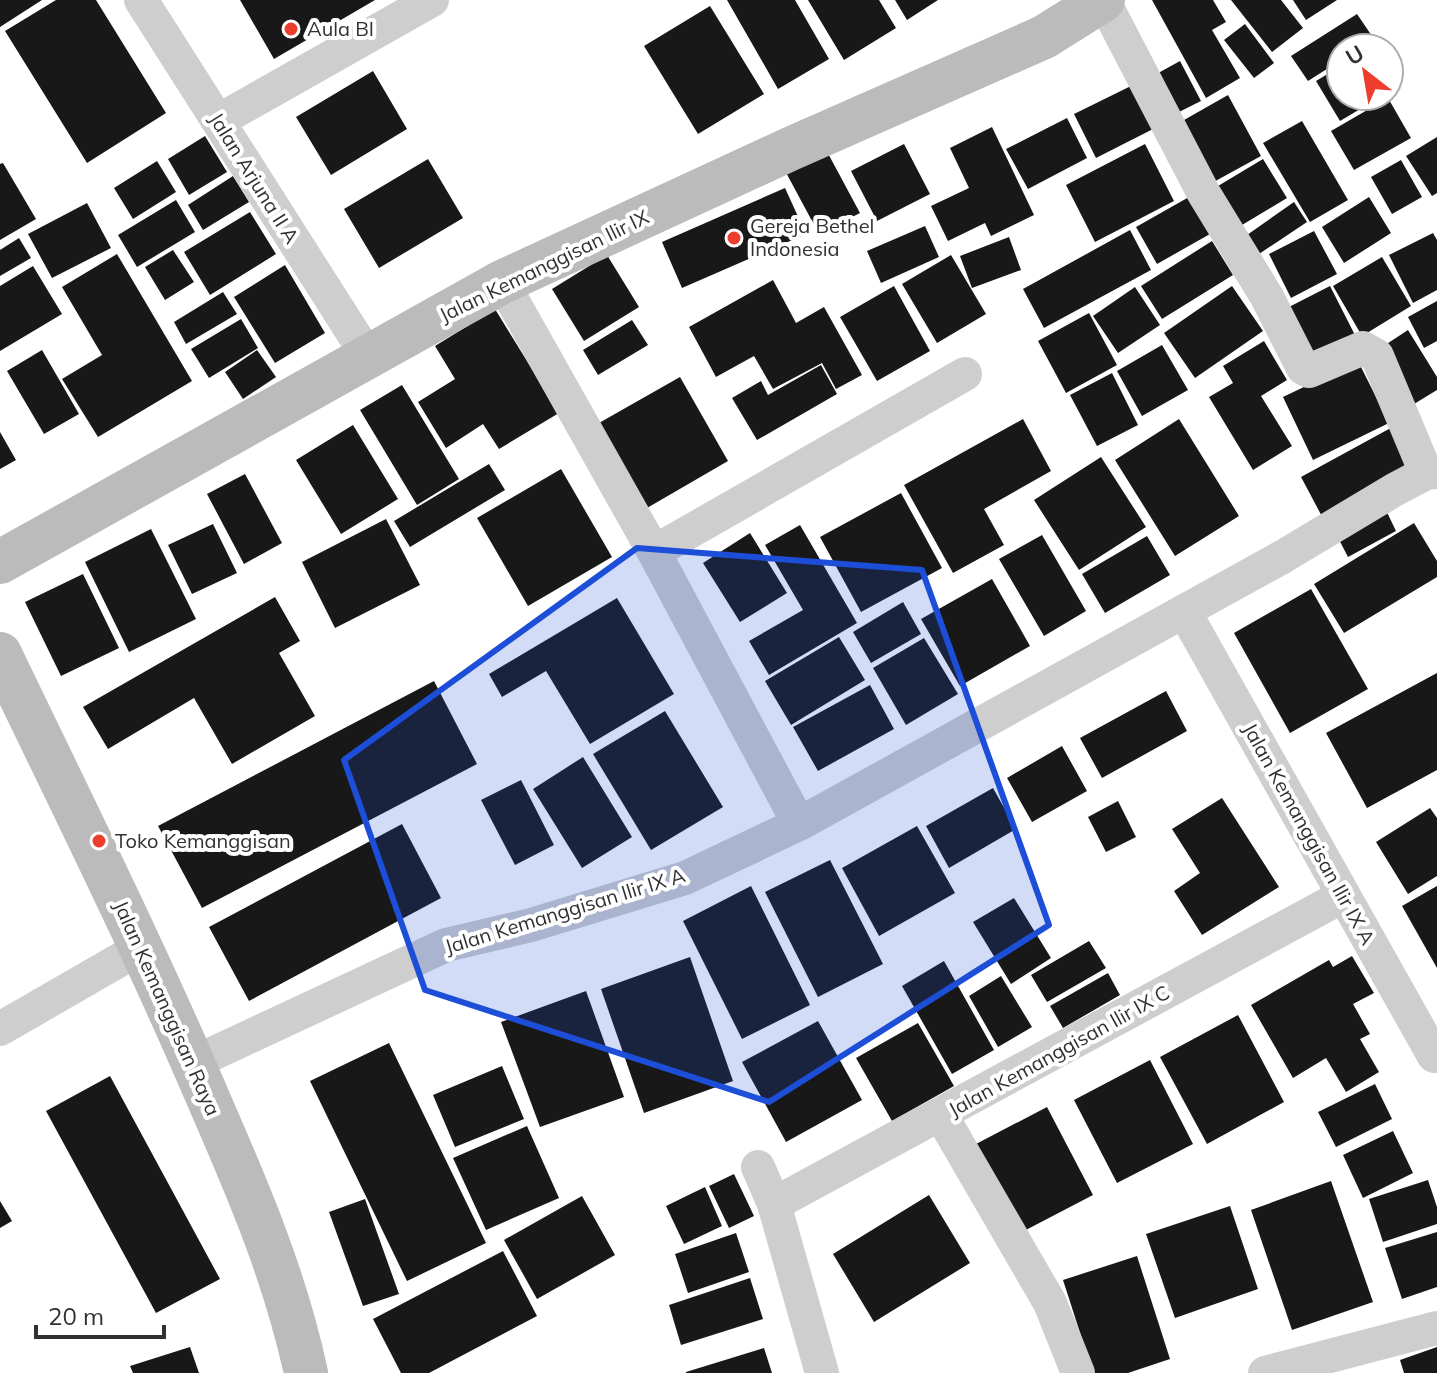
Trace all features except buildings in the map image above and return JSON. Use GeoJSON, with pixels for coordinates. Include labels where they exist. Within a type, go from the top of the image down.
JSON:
{"type":"FeatureCollection","features":[{"type":"Feature","properties":{"kind":"street","name":"Jalan Arjuna II A"},"geometry":{"type":"LineString","coordinates":[[141,0],[367,355]]}},
{"type":"Feature","properties":{"kind":"street"},"geometry":{"type":"LineString","coordinates":[[218,121],[432,0]]}},
{"type":"Feature","properties":{"kind":"street"},"geometry":{"type":"LineString","coordinates":[[1103,0],[1203,192],[1267,297],[1303,368],[1309,371],[1363,348],[1371,351],[1377,356],[1431,472]]}},
{"type":"Feature","properties":{"kind":"street","name":"Jalan Kemanggisan Ilir IX"},"geometry":{"type":"LineString","coordinates":[[0,562],[502,282],[790,149],[1044,37],[1103,0]]}},
{"type":"Feature","properties":{"kind":"street"},"geometry":{"type":"LineString","coordinates":[[502,282],[654,552],[799,824]]}},
{"type":"Feature","properties":{"kind":"street"},"geometry":{"type":"LineString","coordinates":[[654,552],[965,374]]}},
{"type":"Feature","properties":{"kind":"street","name":"Jalan Kemanggisan Ilir IX A"},"geometry":{"type":"LineString","coordinates":[[193,1063],[446,945],[531,925],[685,878],[799,824],[1431,472]]}},
{"type":"Feature","properties":{"kind":"street","name":"Jalan Kemanggisan Ilir IX A"},"geometry":{"type":"LineString","coordinates":[[1184,611],[1434,1056]]}},
{"type":"Feature","properties":{"kind":"street","name":"Jalan Kemanggisan Raya"},"geometry":{"type":"LineString","coordinates":[[0,654],[142,947],[256,1209],[282,1283],[306,1373]]}},
{"type":"Feature","properties":{"kind":"street","name":"Jalan Kemanggisan Ilir IX C"},"geometry":{"type":"LineString","coordinates":[[774,1204],[1343,896]]}},
{"type":"Feature","properties":{"kind":"street"},"geometry":{"type":"LineString","coordinates":[[0,1029],[142,947]]}},
{"type":"Feature","properties":{"kind":"street"},"geometry":{"type":"LineString","coordinates":[[941,1115],[1050,1303],[1078,1373]]}},
{"type":"Feature","properties":{"kind":"street"},"geometry":{"type":"LineString","coordinates":[[758,1167],[774,1204],[822,1373]]}},
{"type":"Feature","properties":{"kind":"street"},"geometry":{"type":"LineString","coordinates":[[1265,1373],[1437,1328]]}},
{"type":"Feature","properties":{"kind":"highlighted area"},"geometry":{"type":"Polygon","coordinates":[[[637,548],[922,570],[1049,925],[769,1102],[425,990],[344,760],[637,548]]]}},
{"type":"Feature","properties":{"kind":"place","name":"Aula BI"},"geometry":{"type":"Point","coordinates":[291,29]}},
{"type":"Feature","properties":{"kind":"place","name":"Gereja Bethel Indonesia"},"geometry":{"type":"Point","coordinates":[734,238]}},
{"type":"Feature","properties":{"kind":"place","name":"Toko Kemanggisan"},"geometry":{"type":"Point","coordinates":[99,841]}}]}
